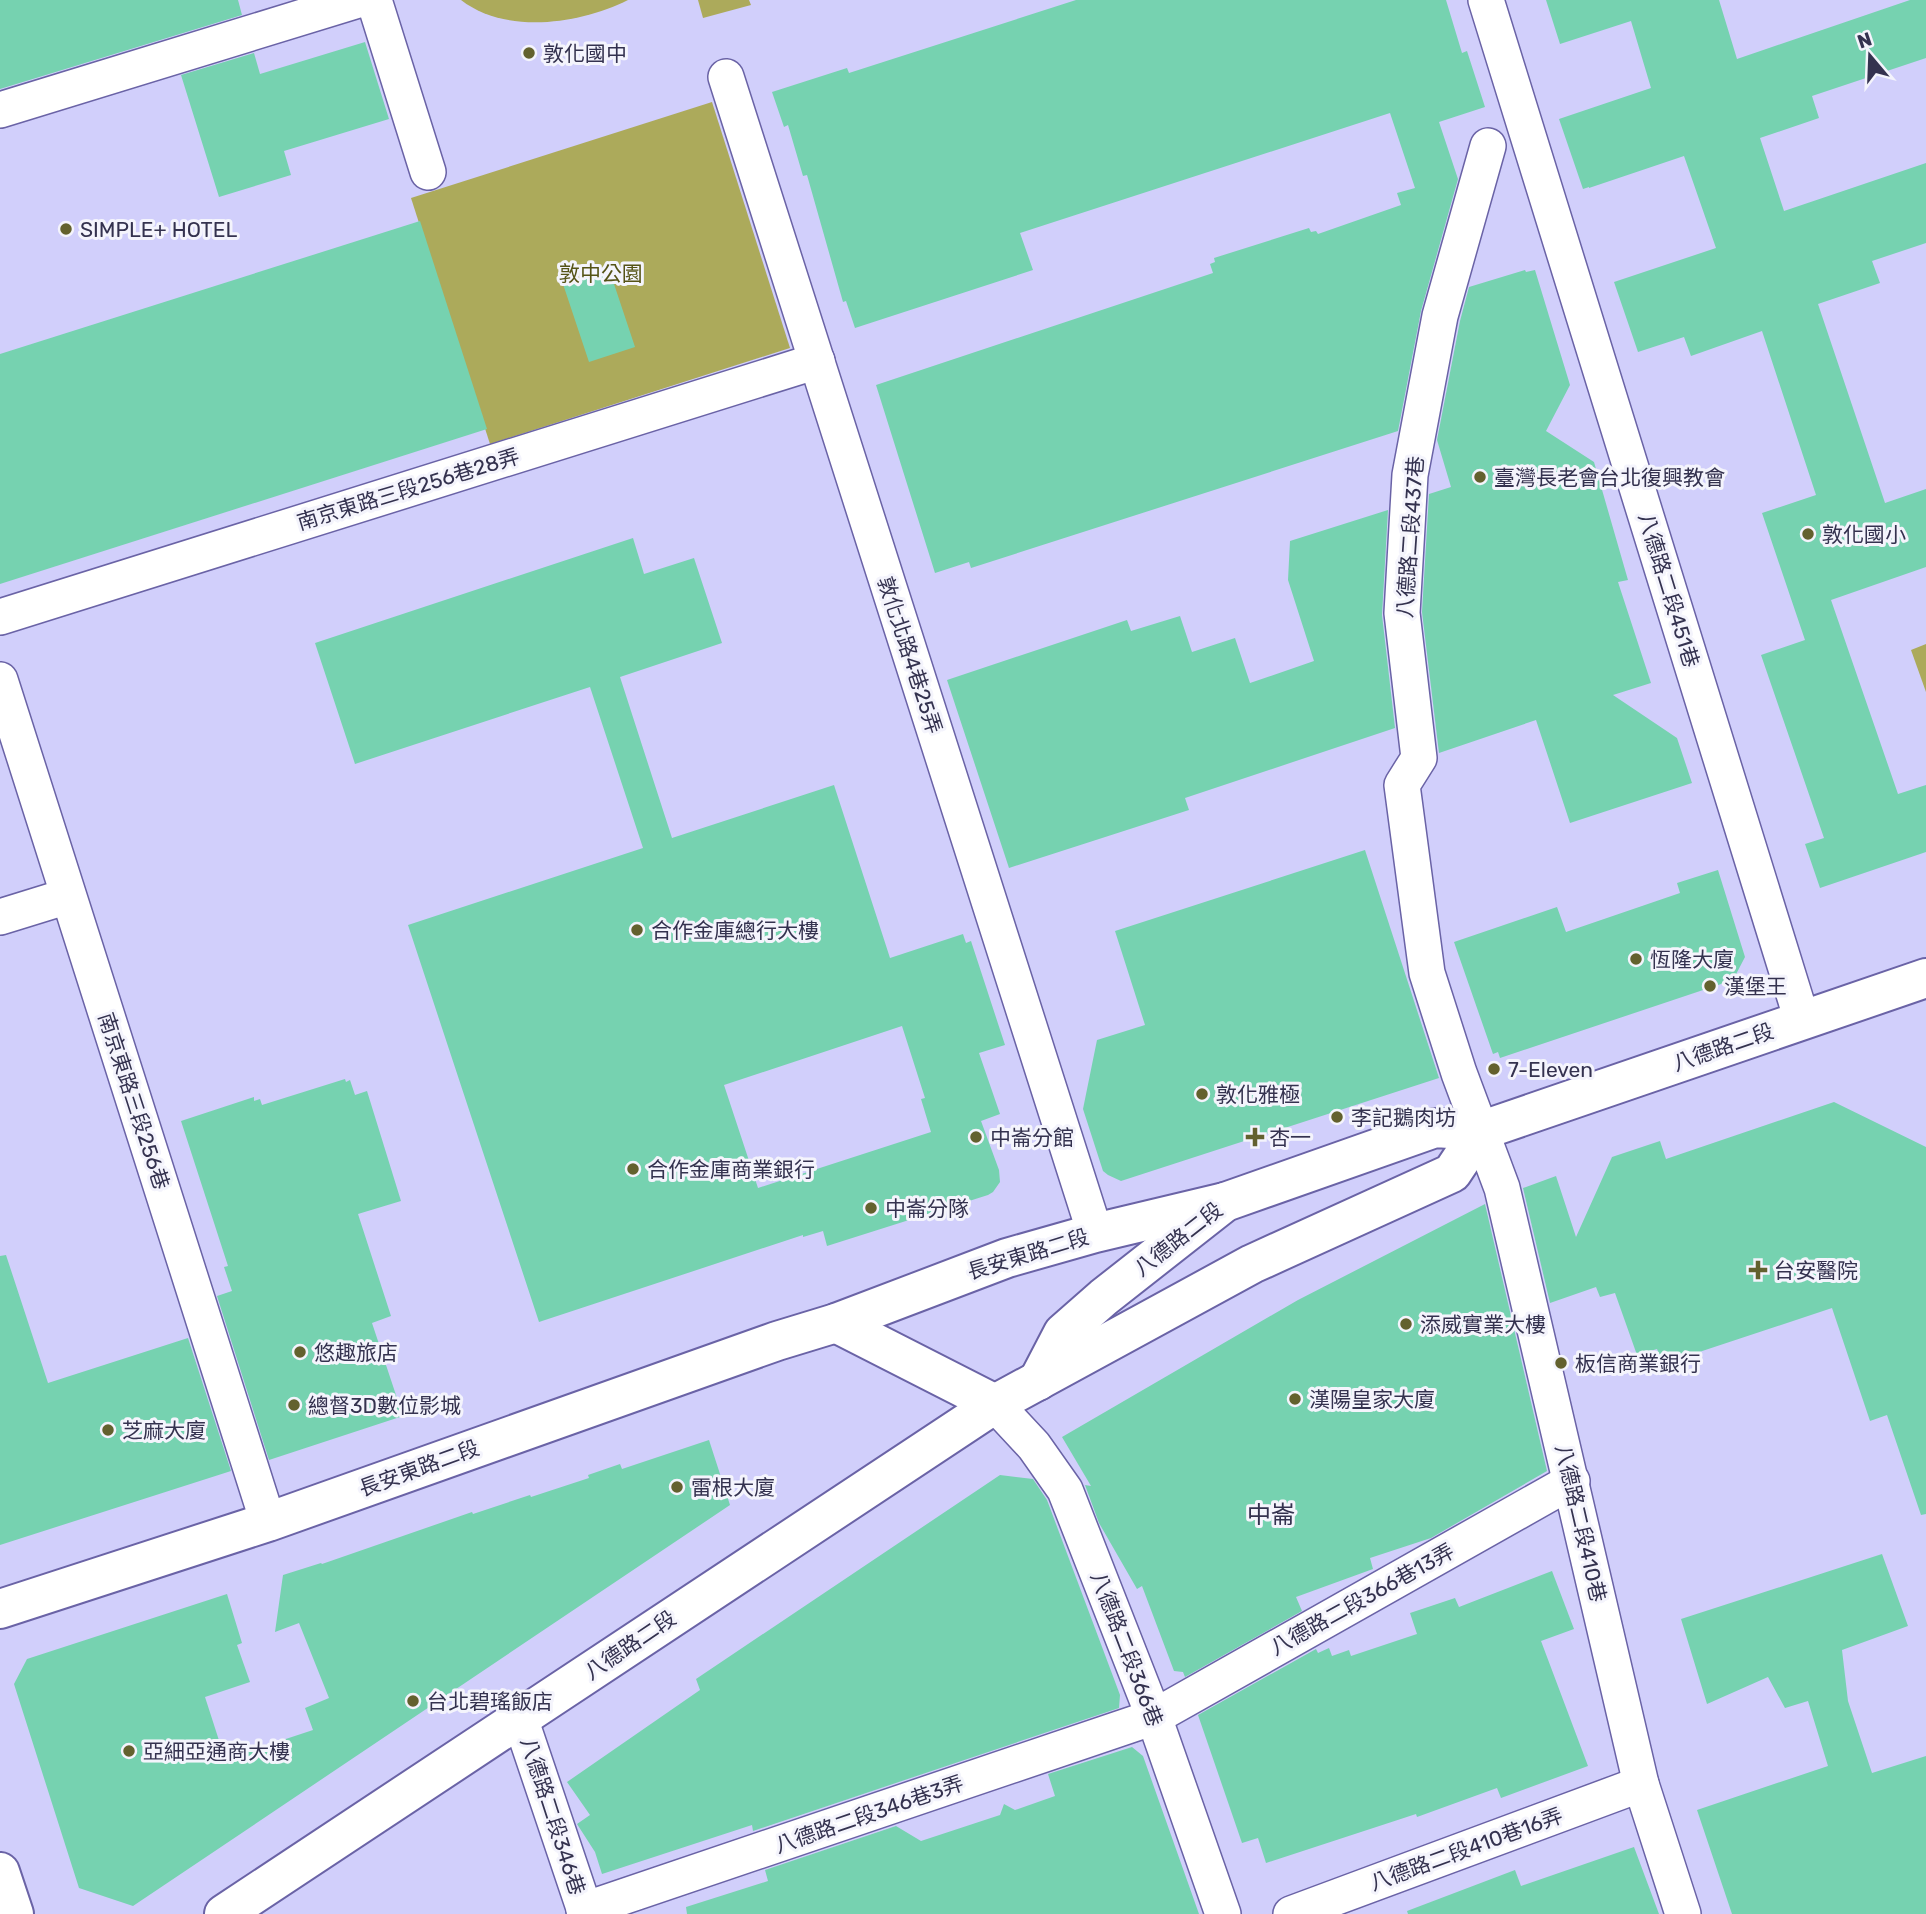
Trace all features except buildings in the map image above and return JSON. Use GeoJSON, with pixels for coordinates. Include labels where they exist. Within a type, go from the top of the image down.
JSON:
{"type":"FeatureCollection","features":[{"type":"Feature","properties":{"kind":"street"},"geometry":{"type":"LineString","coordinates":[[0,110],[358,0]]}},
{"type":"Feature","properties":{"kind":"street"},"geometry":{"type":"LineString","coordinates":[[374,0],[428,172]]}},
{"type":"Feature","properties":{"kind":"street","name":"八德路二段451巷"},"geometry":{"type":"LineString","coordinates":[[1486,0],[1802,1020]]}},
{"type":"Feature","properties":{"kind":"street","name":"敦化北路4巷25弄"},"geometry":{"type":"LineString","coordinates":[[726,77],[1095,1233]]}},
{"type":"Feature","properties":{"kind":"street","name":"八德路二段437巷"},"geometry":{"type":"LineString","coordinates":[[1480,1131],[1427,973],[1402,785],[1419,758],[1402,613],[1410,475],[1440,316],[1488,146]]}},
{"type":"Feature","properties":{"kind":"street","name":"南京東路三段256巷28弄"},"geometry":{"type":"LineString","coordinates":[[0,617],[817,361]]}},
{"type":"Feature","properties":{"kind":"street","name":"南京東路三段256巷"},"geometry":{"type":"LineString","coordinates":[[0,680],[268,1522]]}},
{"type":"Feature","properties":{"kind":"street"},"geometry":{"type":"LineString","coordinates":[[0,918],[68,896]]}},
{"type":"Feature","properties":{"kind":"street","name":"八德路二段"},"geometry":{"type":"LineString","coordinates":[[1038,1381],[1063,1333],[1104,1297],[1225,1202],[1435,1128],[1480,1131],[1926,978]]}},
{"type":"Feature","properties":{"kind":"street","name":"八德路二段"},"geometry":{"type":"LineString","coordinates":[[225,1914],[995,1404],[1252,1264],[1452,1173],[1480,1131]]}},
{"type":"Feature","properties":{"kind":"street","name":"八德路二段410巷"},"geometry":{"type":"LineString","coordinates":[[1480,1131],[1502,1188],[1641,1784],[1683,1914]]}},
{"type":"Feature","properties":{"kind":"street","name":"長安東路二段"},"geometry":{"type":"LineString","coordinates":[[0,1609],[268,1522],[777,1341],[836,1323],[981,1267],[1095,1233],[1225,1202]]}},
{"type":"Feature","properties":{"kind":"street"},"geometry":{"type":"LineString","coordinates":[[836,1323],[995,1404]]}},
{"type":"Feature","properties":{"kind":"street","name":"八德路二段366巷"},"geometry":{"type":"LineString","coordinates":[[995,1404],[1034,1446],[1065,1490],[1154,1717],[1223,1914]]}},
{"type":"Feature","properties":{"kind":"street","name":"八德路二段366巷13弄"},"geometry":{"type":"LineString","coordinates":[[1154,1717],[1572,1481]]}},
{"type":"Feature","properties":{"kind":"street","name":"八德路二段346巷3弄"},"geometry":{"type":"LineString","coordinates":[[585,1912],[1154,1717]]}},
{"type":"Feature","properties":{"kind":"street","name":"八德路二段346巷"},"geometry":{"type":"LineString","coordinates":[[520,1718],[585,1912]]}},
{"type":"Feature","properties":{"kind":"street","name":"八德路二段410巷16弄"},"geometry":{"type":"LineString","coordinates":[[1292,1914],[1641,1784]]}},
{"type":"Feature","properties":{"kind":"street"},"geometry":{"type":"LineString","coordinates":[[0,1872],[14,1914]]}},
{"type":"Feature","properties":{"kind":"green space"},"geometry":{"type":"Polygon","coordinates":[[[461,0],[628,0],[566,20],[521,22],[479,11],[461,0]]]}},
{"type":"Feature","properties":{"kind":"green space"},"geometry":{"type":"Polygon","coordinates":[[[698,0],[749,0],[751,5],[703,18],[698,0]]]}},
{"type":"Feature","properties":{"kind":"green space","name":"敦中公園"},"geometry":{"type":"Polygon","coordinates":[[[712,102],[790,348],[490,444],[411,198],[712,102]]]}},
{"type":"Feature","properties":{"kind":"green space"},"geometry":{"type":"Polygon","coordinates":[[[1926,644],[1926,692],[1911,650],[1926,644]]]}},
{"type":"Feature","properties":{"kind":"place","name":"敦化國中"},"geometry":{"type":"Point","coordinates":[529,53]}},
{"type":"Feature","properties":{"kind":"place","name":"SIMPLE+ HOTEL"},"geometry":{"type":"Point","coordinates":[66,229]}},
{"type":"Feature","properties":{"kind":"place","name":"臺灣長老會台北復興教會"},"geometry":{"type":"Point","coordinates":[1480,477]}},
{"type":"Feature","properties":{"kind":"place","name":"敦化國小"},"geometry":{"type":"Point","coordinates":[1808,534]}},
{"type":"Feature","properties":{"kind":"place","name":"合作金庫總行大樓"},"geometry":{"type":"Point","coordinates":[637,930]}},
{"type":"Feature","properties":{"kind":"place","name":"恆隆大廈"},"geometry":{"type":"Point","coordinates":[1636,959]}},
{"type":"Feature","properties":{"kind":"place","name":"漢堡王"},"geometry":{"type":"Point","coordinates":[1710,986]}},
{"type":"Feature","properties":{"kind":"place","name":"7-Eleven"},"geometry":{"type":"Point","coordinates":[1494,1069]}},
{"type":"Feature","properties":{"kind":"place","name":"敦化雅極"},"geometry":{"type":"Point","coordinates":[1202,1094]}},
{"type":"Feature","properties":{"kind":"place","name":"李記鵝肉坊"},"geometry":{"type":"Point","coordinates":[1337,1117]}},
{"type":"Feature","properties":{"kind":"place","name":"中崙分館"},"geometry":{"type":"Point","coordinates":[976,1137]}},
{"type":"Feature","properties":{"kind":"place","name":"杏一"},"geometry":{"type":"Point","coordinates":[1255,1137]}},
{"type":"Feature","properties":{"kind":"place","name":"合作金庫商業銀行"},"geometry":{"type":"Point","coordinates":[633,1169]}},
{"type":"Feature","properties":{"kind":"place","name":"中崙分隊"},"geometry":{"type":"Point","coordinates":[871,1208]}},
{"type":"Feature","properties":{"kind":"place","name":"台安醫院"},"geometry":{"type":"Point","coordinates":[1758,1270]}},
{"type":"Feature","properties":{"kind":"place","name":"添威實業大樓"},"geometry":{"type":"Point","coordinates":[1406,1324]}},
{"type":"Feature","properties":{"kind":"place","name":"悠趣旅店"},"geometry":{"type":"Point","coordinates":[300,1352]}},
{"type":"Feature","properties":{"kind":"place","name":"板信商業銀行"},"geometry":{"type":"Point","coordinates":[1561,1363]}},
{"type":"Feature","properties":{"kind":"place","name":"漢陽皇家大廈"},"geometry":{"type":"Point","coordinates":[1295,1399]}},
{"type":"Feature","properties":{"kind":"place","name":"總督3D數位影城"},"geometry":{"type":"Point","coordinates":[294,1405]}},
{"type":"Feature","properties":{"kind":"place","name":"芝麻大廈"},"geometry":{"type":"Point","coordinates":[108,1430]}},
{"type":"Feature","properties":{"kind":"place","name":"雷根大廈"},"geometry":{"type":"Point","coordinates":[677,1487]}},
{"type":"Feature","properties":{"kind":"place","name":"台北碧瑤飯店"},"geometry":{"type":"Point","coordinates":[413,1701]}},
{"type":"Feature","properties":{"kind":"place","name":"亞細亞通商大樓"},"geometry":{"type":"Point","coordinates":[129,1751]}},
{"type":"Feature","properties":{"kind":"district","name":"中崙"},"geometry":{"type":"Point","coordinates":[1271,1515]}}]}
